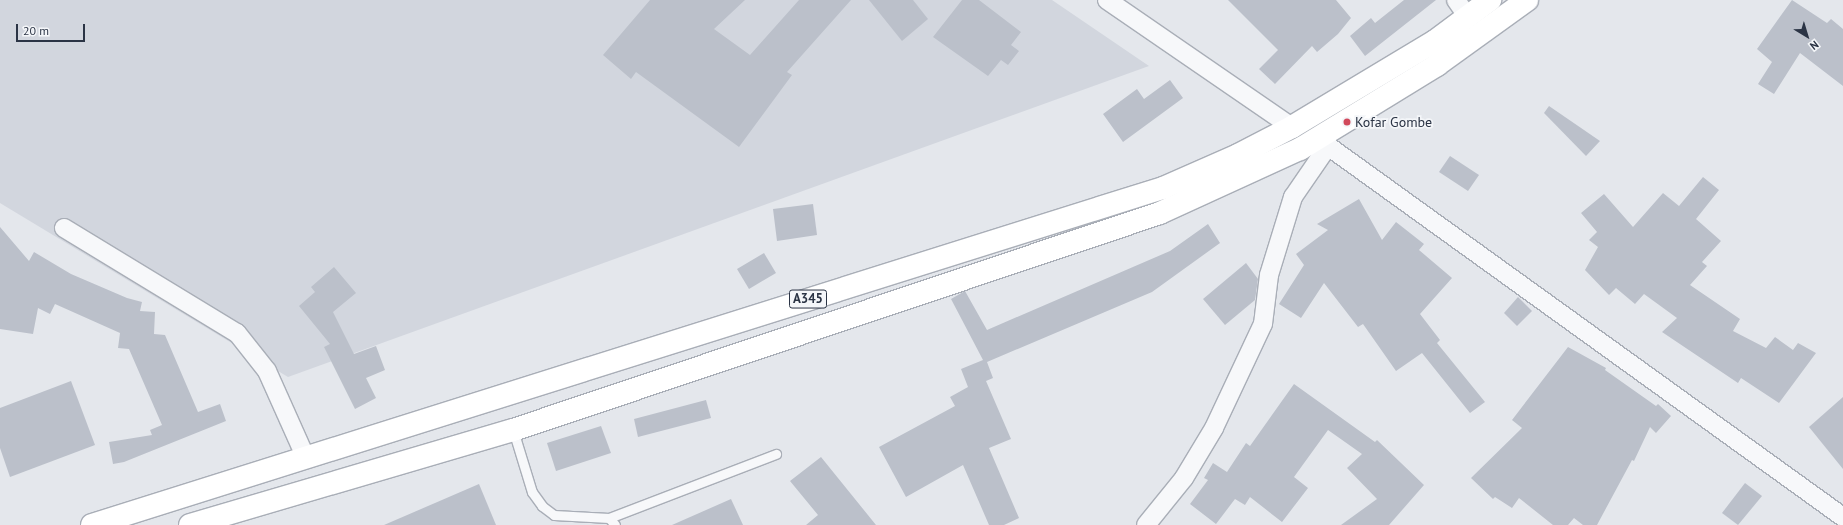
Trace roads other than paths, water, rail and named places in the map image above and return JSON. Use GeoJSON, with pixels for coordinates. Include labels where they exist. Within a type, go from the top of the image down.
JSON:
{"type":"FeatureCollection","features":[{"type":"Feature","properties":{"kind":"highway","name":"A345"},"geometry":{"type":"LineString","coordinates":[[92,525],[305,456],[1163,188],[1238,155],[1292,128],[1388,71],[1462,8],[1490,0]]}},
{"type":"Feature","properties":{"kind":"highway","name":"A345"},"geometry":{"type":"LineString","coordinates":[[190,525],[513,430],[1146,219],[1325,141],[1527,0]]}},
{"type":"Feature","properties":{"kind":"street"},"geometry":{"type":"LineString","coordinates":[[1108,0],[1292,128]]}},
{"type":"Feature","properties":{"kind":"street"},"geometry":{"type":"LineString","coordinates":[[1146,525],[1184,478],[1214,428],[1263,324],[1269,275],[1293,196],[1325,141],[1842,513]]}},
{"type":"Feature","properties":{"kind":"street"},"geometry":{"type":"LineString","coordinates":[[64,228],[237,333],[267,371],[305,456]]}},
{"type":"Feature","properties":{"kind":"lane"},"geometry":{"type":"LineString","coordinates":[[513,430],[532,492],[542,506],[554,515],[609,518],[776,454]]}},
{"type":"Feature","properties":{"kind":"lane"},"geometry":{"type":"LineString","coordinates":[[609,518],[616,525]]}},
{"type":"Feature","properties":{"kind":"place","name":"Kofar Gombe"},"geometry":{"type":"Point","coordinates":[1347,122]}}]}
